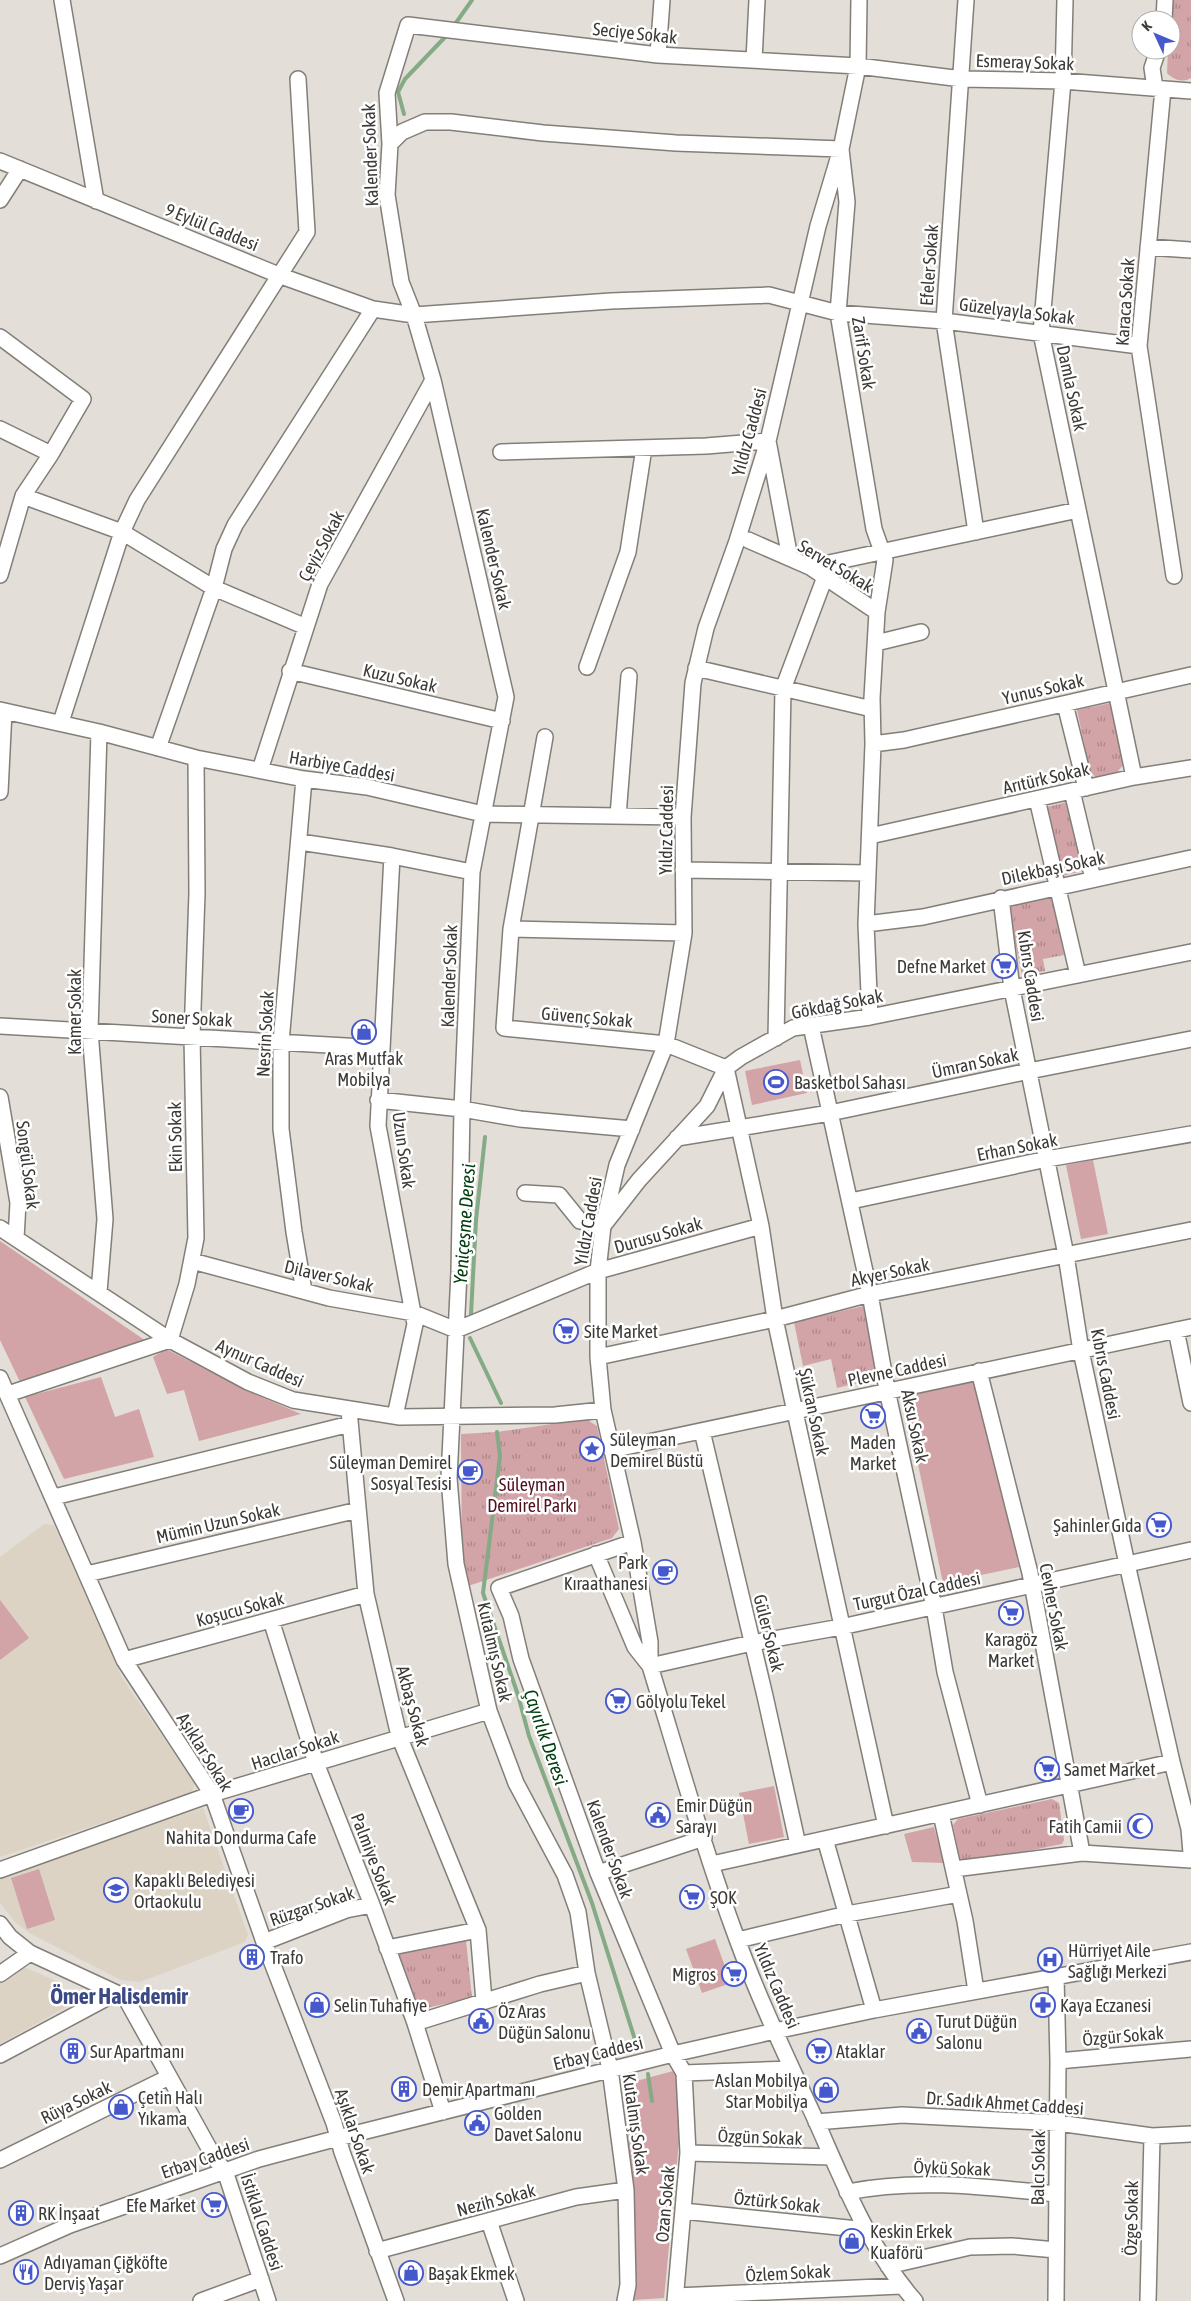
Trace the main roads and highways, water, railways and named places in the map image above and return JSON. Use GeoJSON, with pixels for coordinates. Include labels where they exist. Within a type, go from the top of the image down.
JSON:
{"type":"FeatureCollection","features":[{"type":"Feature","properties":{"kind":"waterway","name":"Yeniçeşme Deresi"},"geometry":{"type":"LineString","coordinates":[[453,27],[472,0]]}},
{"type":"Feature","properties":{"kind":"waterway","name":"Yeniçeşme Deresi"},"geometry":{"type":"LineString","coordinates":[[404,114],[398,92],[405,79],[448,34]]}},
{"type":"Feature","properties":{"kind":"waterway","name":"Yeniçeşme Deresi"},"geometry":{"type":"LineString","coordinates":[[471,1314],[476,1220],[485,1137]]}},
{"type":"Feature","properties":{"kind":"waterway","name":"Yeniçeşme Deresi"},"geometry":{"type":"LineString","coordinates":[[470,1338],[501,1403]]}},
{"type":"Feature","properties":{"kind":"waterway","name":"Çayırlık Deresi"},"geometry":{"type":"LineString","coordinates":[[497,1432],[500,1456],[483,1593],[518,1695],[529,1736],[592,1903],[636,2043]]}},
{"type":"Feature","properties":{"kind":"waterway","name":"Çayırlık Deresi"},"geometry":{"type":"LineString","coordinates":[[648,2074],[652,2101]]}},
{"type":"Feature","properties":{"kind":"place","name":"Defne Market"},"geometry":{"type":"Point","coordinates":[1004,966]}},
{"type":"Feature","properties":{"kind":"place","name":"Aras Mutfak Mobilya"},"geometry":{"type":"Point","coordinates":[364,1032]}},
{"type":"Feature","properties":{"kind":"place","name":"Basketbol Sahası"},"geometry":{"type":"Point","coordinates":[776,1082]}},
{"type":"Feature","properties":{"kind":"place","name":"Site Market"},"geometry":{"type":"Point","coordinates":[566,1331]}},
{"type":"Feature","properties":{"kind":"place","name":"Maden Market"},"geometry":{"type":"Point","coordinates":[873,1416]}},
{"type":"Feature","properties":{"kind":"place","name":"Süleyman Demirel Büstü"},"geometry":{"type":"Point","coordinates":[592,1449]}},
{"type":"Feature","properties":{"kind":"place","name":"Süleyman Demirel Sosyal Tesisi"},"geometry":{"type":"Point","coordinates":[470,1472]}},
{"type":"Feature","properties":{"kind":"place","name":"Şahinler Gıda"},"geometry":{"type":"Point","coordinates":[1159,1525]}},
{"type":"Feature","properties":{"kind":"place","name":"Park Kıraathanesi"},"geometry":{"type":"Point","coordinates":[665,1572]}},
{"type":"Feature","properties":{"kind":"place","name":"Karagöz Market"},"geometry":{"type":"Point","coordinates":[1011,1613]}},
{"type":"Feature","properties":{"kind":"place","name":"Gölyolu Tekel"},"geometry":{"type":"Point","coordinates":[618,1701]}},
{"type":"Feature","properties":{"kind":"place","name":"Samet Market"},"geometry":{"type":"Point","coordinates":[1047,1769]}},
{"type":"Feature","properties":{"kind":"place","name":"Nahita Dondurma Cafe"},"geometry":{"type":"Point","coordinates":[241,1811]}},
{"type":"Feature","properties":{"kind":"place","name":"Emir Düğün Sarayı"},"geometry":{"type":"Point","coordinates":[658,1815]}},
{"type":"Feature","properties":{"kind":"place","name":"Fatih Camii"},"geometry":{"type":"Point","coordinates":[1140,1826]}},
{"type":"Feature","properties":{"kind":"place","name":"Kapaklı Belediyesi Ortaokulu"},"geometry":{"type":"Point","coordinates":[116,1890]}},
{"type":"Feature","properties":{"kind":"place","name":"ŞOK"},"geometry":{"type":"Point","coordinates":[692,1897]}},
{"type":"Feature","properties":{"kind":"place","name":"Trafo"},"geometry":{"type":"Point","coordinates":[252,1957]}},
{"type":"Feature","properties":{"kind":"place","name":"Hürriyet Aile Sağlığı Merkezi"},"geometry":{"type":"Point","coordinates":[1050,1960]}},
{"type":"Feature","properties":{"kind":"place","name":"Migros"},"geometry":{"type":"Point","coordinates":[734,1974]}},
{"type":"Feature","properties":{"kind":"place","name":"Selin Tuhafiye"},"geometry":{"type":"Point","coordinates":[317,2005]}},
{"type":"Feature","properties":{"kind":"place","name":"Kaya Eczanesi"},"geometry":{"type":"Point","coordinates":[1043,2005]}},
{"type":"Feature","properties":{"kind":"place","name":"Öz Aras Düğün Salonu"},"geometry":{"type":"Point","coordinates":[481,2021]}},
{"type":"Feature","properties":{"kind":"place","name":"Turut Düğün Salonu"},"geometry":{"type":"Point","coordinates":[919,2031]}},
{"type":"Feature","properties":{"kind":"place","name":"Sur Apartmanı"},"geometry":{"type":"Point","coordinates":[73,2051]}},
{"type":"Feature","properties":{"kind":"place","name":"Ataklar"},"geometry":{"type":"Point","coordinates":[819,2051]}},
{"type":"Feature","properties":{"kind":"place","name":"Demir Apartmanı"},"geometry":{"type":"Point","coordinates":[404,2089]}},
{"type":"Feature","properties":{"kind":"place","name":"Aslan Mobilya Star Mobilya"},"geometry":{"type":"Point","coordinates":[826,2090]}},
{"type":"Feature","properties":{"kind":"place","name":"Çetin Halı Yıkama"},"geometry":{"type":"Point","coordinates":[121,2107]}},
{"type":"Feature","properties":{"kind":"place","name":"Golden Davet Salonu"},"geometry":{"type":"Point","coordinates":[477,2123]}},
{"type":"Feature","properties":{"kind":"place","name":"Efe Market"},"geometry":{"type":"Point","coordinates":[214,2205]}},
{"type":"Feature","properties":{"kind":"place","name":"RK İnşaat"},"geometry":{"type":"Point","coordinates":[21,2213]}},
{"type":"Feature","properties":{"kind":"place","name":"Keskin Erkek Kuaförü"},"geometry":{"type":"Point","coordinates":[852,2241]}},
{"type":"Feature","properties":{"kind":"place","name":"Adıyaman Çiğköfte Derviş Yaşar"},"geometry":{"type":"Point","coordinates":[26,2272]}},
{"type":"Feature","properties":{"kind":"place","name":"Başak Ekmek"},"geometry":{"type":"Point","coordinates":[411,2273]}},
{"type":"Feature","properties":{"kind":"district","name":"Ömer Halisdemir"},"geometry":{"type":"Point","coordinates":[119,1996]}},
{"type":"Feature","properties":{"kind":"park label","name":"Süleyman Demirel Parkı"},"geometry":{"type":"Point","coordinates":[532,1494]}}]}
